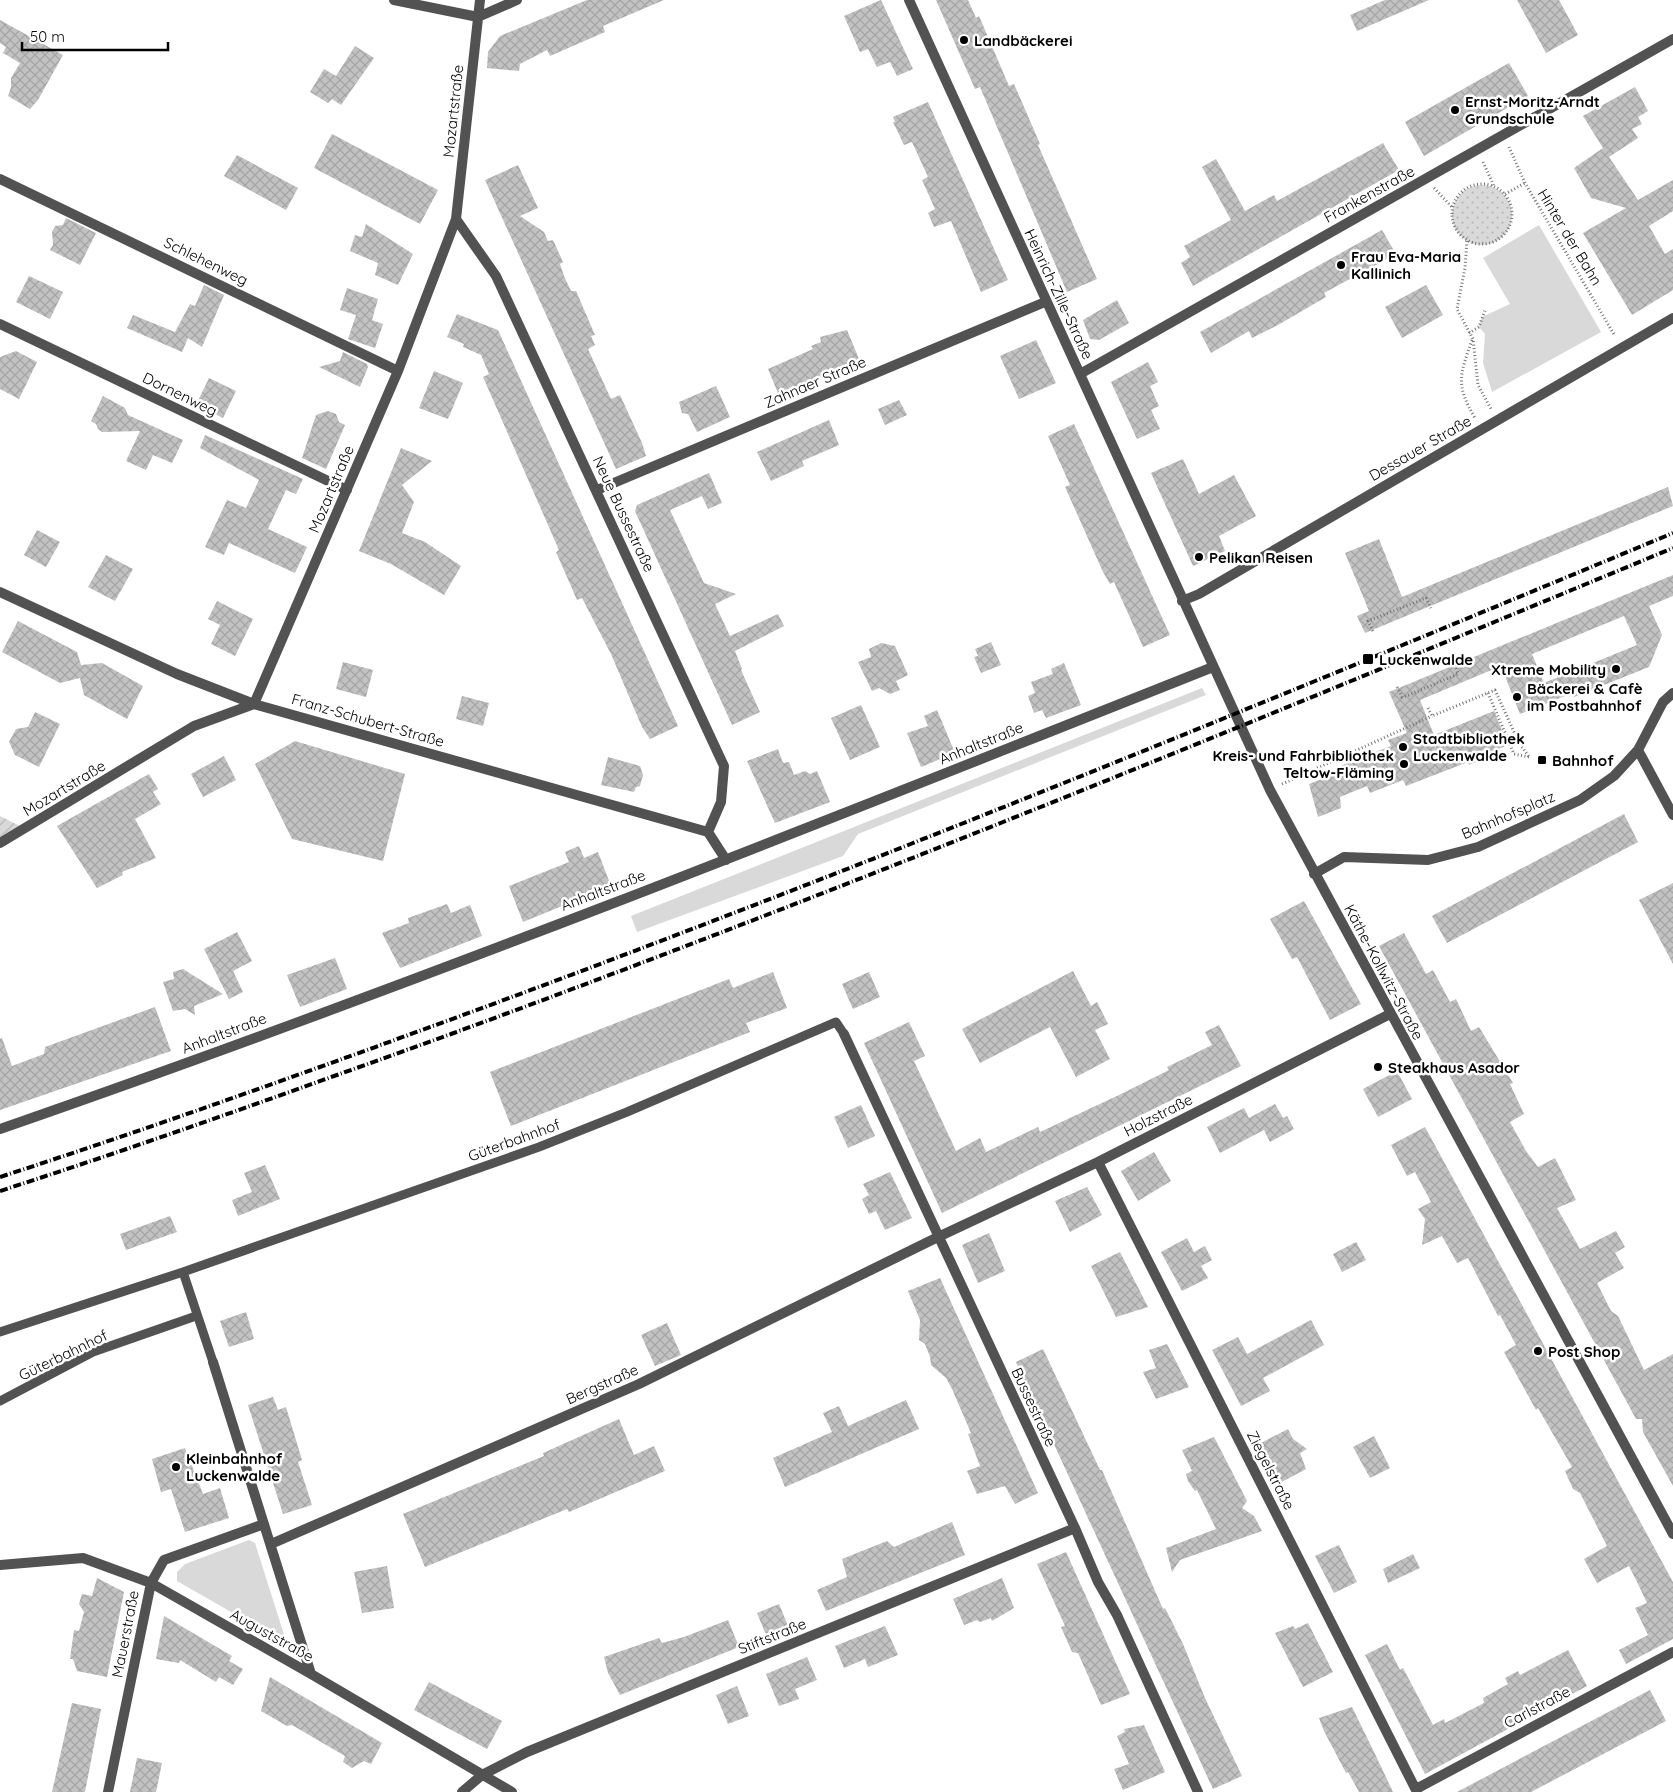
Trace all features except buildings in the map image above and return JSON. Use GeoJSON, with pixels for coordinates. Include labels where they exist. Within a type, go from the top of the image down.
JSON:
{"type":"FeatureCollection","features":[{"type":"Feature","properties":{"kind":"street"},"geometry":{"type":"LineString","coordinates":[[394,0],[478,16],[517,0]]}},
{"type":"Feature","properties":{"kind":"street","name":"Mozartstraße"},"geometry":{"type":"LineString","coordinates":[[0,843],[194,726],[254,704],[398,370],[456,219],[480,0]]}},
{"type":"Feature","properties":{"kind":"street","name":"Heinrich-Zille-Straße"},"geometry":{"type":"LineString","coordinates":[[909,0],[1182,601]]}},
{"type":"Feature","properties":{"kind":"street","name":"Frankenstraße"},"geometry":{"type":"LineString","coordinates":[[1080,374],[1673,39]]}},
{"type":"Feature","properties":{"kind":"street","name":"Schlehenweg"},"geometry":{"type":"LineString","coordinates":[[0,179],[398,370]]}},
{"type":"Feature","properties":{"kind":"street","name":"Neue Bussestraße"},"geometry":{"type":"LineString","coordinates":[[456,219],[496,276],[724,766],[721,802],[708,832]]}},
{"type":"Feature","properties":{"kind":"street","name":"Zahnaer Straße"},"geometry":{"type":"LineString","coordinates":[[597,490],[1045,302]]}},
{"type":"Feature","properties":{"kind":"street","name":"Dessauer Straße"},"geometry":{"type":"LineString","coordinates":[[1182,601],[1198,594],[1673,318]]}},
{"type":"Feature","properties":{"kind":"street","name":"Dornenweg"},"geometry":{"type":"LineString","coordinates":[[0,324],[347,490]]}},
{"type":"Feature","properties":{"kind":"street","name":"Franz-Schubert-Straße"},"geometry":{"type":"LineString","coordinates":[[0,592],[177,674],[254,704],[708,832]]}},
{"type":"Feature","properties":{"kind":"street","name":"Käthe-Kollwitz-Straße"},"geometry":{"type":"LineString","coordinates":[[1182,601],[1270,790],[1314,874],[1673,1534]]}},
{"type":"Feature","properties":{"kind":"street","name":"Anhaltstraße"},"geometry":{"type":"LineString","coordinates":[[0,1129],[152,1076],[726,860],[1213,667]]}},
{"type":"Feature","properties":{"kind":"street","name":"Bahnhofsplatz"},"geometry":{"type":"LineString","coordinates":[[1314,874],[1344,857],[1428,860],[1478,848],[1580,800],[1614,776],[1638,750],[1663,702],[1673,693]]}},
{"type":"Feature","properties":{"kind":"street"},"geometry":{"type":"LineString","coordinates":[[1638,750],[1673,815]]}},
{"type":"Feature","properties":{"kind":"street"},"geometry":{"type":"LineString","coordinates":[[708,832],[726,860]]}},
{"type":"Feature","properties":{"kind":"street","name":"Holzstraße"},"geometry":{"type":"LineString","coordinates":[[938,1237],[1098,1162],[1390,1014]]}},
{"type":"Feature","properties":{"kind":"street","name":"Bussestraße"},"geometry":{"type":"LineString","coordinates":[[844,1034],[1075,1528],[1098,1582],[1117,1615],[1198,1792]]}},
{"type":"Feature","properties":{"kind":"street","name":"Ziegelstraße"},"geometry":{"type":"LineString","coordinates":[[1098,1162],[1417,1791]]}},
{"type":"Feature","properties":{"kind":"street","name":"Bergstraße"},"geometry":{"type":"LineString","coordinates":[[271,1544],[639,1384],[938,1237]]}},
{"type":"Feature","properties":{"kind":"street"},"geometry":{"type":"LineString","coordinates":[[213,1362],[311,1674]]}},
{"type":"Feature","properties":{"kind":"street","name":"Mauerstraße"},"geometry":{"type":"LineString","coordinates":[[108,1792],[150,1584],[164,1560],[264,1524]]}},
{"type":"Feature","properties":{"kind":"street","name":"Stiftstraße"},"geometry":{"type":"LineString","coordinates":[[462,1792],[482,1775],[527,1752],[1075,1528]]}},
{"type":"Feature","properties":{"kind":"street","name":"Auguststraße"},"geometry":{"type":"LineString","coordinates":[[0,1565],[83,1558],[150,1584],[311,1674],[512,1792]]}},
{"type":"Feature","properties":{"kind":"street","name":"Carlstraße"},"geometry":{"type":"LineString","coordinates":[[1417,1791],[1673,1652]]}},
{"type":"Feature","properties":{"kind":"lane","name":"Güterbahnhof"},"geometry":{"type":"LineString","coordinates":[[0,1332],[182,1272],[539,1147],[836,1022],[844,1034]]}},
{"type":"Feature","properties":{"kind":"lane"},"geometry":{"type":"LineString","coordinates":[[182,1272],[213,1362]]}},
{"type":"Feature","properties":{"kind":"lane","name":"Güterbahnhof"},"geometry":{"type":"LineString","coordinates":[[0,1401],[93,1352],[196,1316]]}},
{"type":"Feature","properties":{"kind":"path","name":"Hinter der Bahn"},"geometry":{"type":"LineString","coordinates":[[1503,136],[1525,183],[1622,348]]}},
{"type":"Feature","properties":{"kind":"path"},"geometry":{"type":"LineString","coordinates":[[1477,151],[1494,186],[1510,202],[1512,217],[1511,225],[1503,237],[1488,244],[1478,245],[1467,241],[1455,228],[1453,208],[1459,195],[1466,189],[1483,184],[1494,186]]}},
{"type":"Feature","properties":{"kind":"path"},"geometry":{"type":"LineString","coordinates":[[1428,178],[1438,194],[1453,208]]}},
{"type":"Feature","properties":{"kind":"path"},"geometry":{"type":"LineString","coordinates":[[1504,194],[1525,183]]}},
{"type":"Feature","properties":{"kind":"path"},"geometry":{"type":"LineString","coordinates":[[1467,241],[1465,268],[1457,309],[1473,339],[1478,384],[1498,420]]}},
{"type":"Feature","properties":{"kind":"path"},"geometry":{"type":"LineString","coordinates":[[1470,333],[1479,327],[1485,310]]}},
{"type":"Feature","properties":{"kind":"path"},"geometry":{"type":"LineString","coordinates":[[1473,339],[1463,368],[1460,386],[1465,401],[1482,430]]}},
{"type":"Feature","properties":{"kind":"path"},"geometry":{"type":"LineString","coordinates":[[1373,632],[1368,621],[1426,598],[1431,608]]}},
{"type":"Feature","properties":{"kind":"path"},"geometry":{"type":"LineString","coordinates":[[1397,687],[1402,698],[1458,674],[1454,664]]}},
{"type":"Feature","properties":{"kind":"path"},"geometry":{"type":"LineString","coordinates":[[1270,790],[1432,716],[1495,690],[1519,743],[1530,758],[1514,754],[1488,693]]}},
{"type":"Feature","properties":{"kind":"path"},"geometry":{"type":"LineString","coordinates":[[1428,708],[1432,716]]}},
{"type":"Feature","properties":{"kind":"shaded area"},"geometry":{"type":"Polygon","coordinates":[[[1476,185],[1488,185],[1499,190],[1507,198],[1512,209],[1510,227],[1499,240],[1488,245],[1476,245],[1465,240],[1457,232],[1452,221],[1452,209],[1457,198],[1465,190],[1476,185]]]}},
{"type":"Feature","properties":{"kind":"shaded area"},"geometry":{"type":"Polygon","coordinates":[[[1539,225],[1601,332],[1492,392],[1483,363],[1485,334],[1479,327],[1482,317],[1510,304],[1483,258],[1539,225]]]}},
{"type":"Feature","properties":{"kind":"shaded area"},"geometry":{"type":"Polygon","coordinates":[[[1202,688],[1206,695],[858,834],[843,856],[637,932],[631,916],[1202,688]]]}},
{"type":"Feature","properties":{"kind":"shaded area"},"geometry":{"type":"Polygon","coordinates":[[[0,816],[26,829],[0,843],[0,816]]]}},
{"type":"Feature","properties":{"kind":"shaded area"},"geometry":{"type":"Polygon","coordinates":[[[249,1540],[255,1543],[287,1644],[177,1581],[177,1572],[185,1564],[249,1540]]]}},
{"type":"Feature","properties":{"kind":"railway"},"geometry":{"type":"LineString","coordinates":[[0,1177],[364,1051],[784,894],[1229,716],[1673,533]]}},
{"type":"Feature","properties":{"kind":"railway"},"geometry":{"type":"LineString","coordinates":[[0,1191],[170,1134],[451,1034],[759,918],[1217,736],[1673,548]]}},
{"type":"Feature","properties":{"kind":"place","name":"Landbäckerei"},"geometry":{"type":"Point","coordinates":[964,40]}},
{"type":"Feature","properties":{"kind":"place","name":"Ernst-Moritz-Arndt Grundschule"},"geometry":{"type":"Point","coordinates":[1455,110]}},
{"type":"Feature","properties":{"kind":"place","name":"Frau Eva-Maria Kallinich"},"geometry":{"type":"Point","coordinates":[1341,265]}},
{"type":"Feature","properties":{"kind":"place","name":"Pelikan Reisen"},"geometry":{"type":"Point","coordinates":[1199,557]}},
{"type":"Feature","properties":{"kind":"place","name":"Luckenwalde"},"geometry":{"type":"Point","coordinates":[1368,659]}},
{"type":"Feature","properties":{"kind":"place","name":"Xtreme Mobility"},"geometry":{"type":"Point","coordinates":[1616,669]}},
{"type":"Feature","properties":{"kind":"place","name":"Bäckerei & Cafè im Postbahnhof"},"geometry":{"type":"Point","coordinates":[1517,697]}},
{"type":"Feature","properties":{"kind":"place","name":"Stadtbibliothek Luckenwalde"},"geometry":{"type":"Point","coordinates":[1403,747]}},
{"type":"Feature","properties":{"kind":"place","name":"Bahnhof"},"geometry":{"type":"Point","coordinates":[1542,760]}},
{"type":"Feature","properties":{"kind":"place","name":"Kreis- und Fahrbibliothek Teltow-Fläming"},"geometry":{"type":"Point","coordinates":[1404,764]}},
{"type":"Feature","properties":{"kind":"place","name":"Steakhaus Asador"},"geometry":{"type":"Point","coordinates":[1378,1067]}},
{"type":"Feature","properties":{"kind":"place","name":"Post Shop"},"geometry":{"type":"Point","coordinates":[1538,1351]}},
{"type":"Feature","properties":{"kind":"place","name":"Kleinbahnhof Luckenwalde"},"geometry":{"type":"Point","coordinates":[176,1467]}}]}
